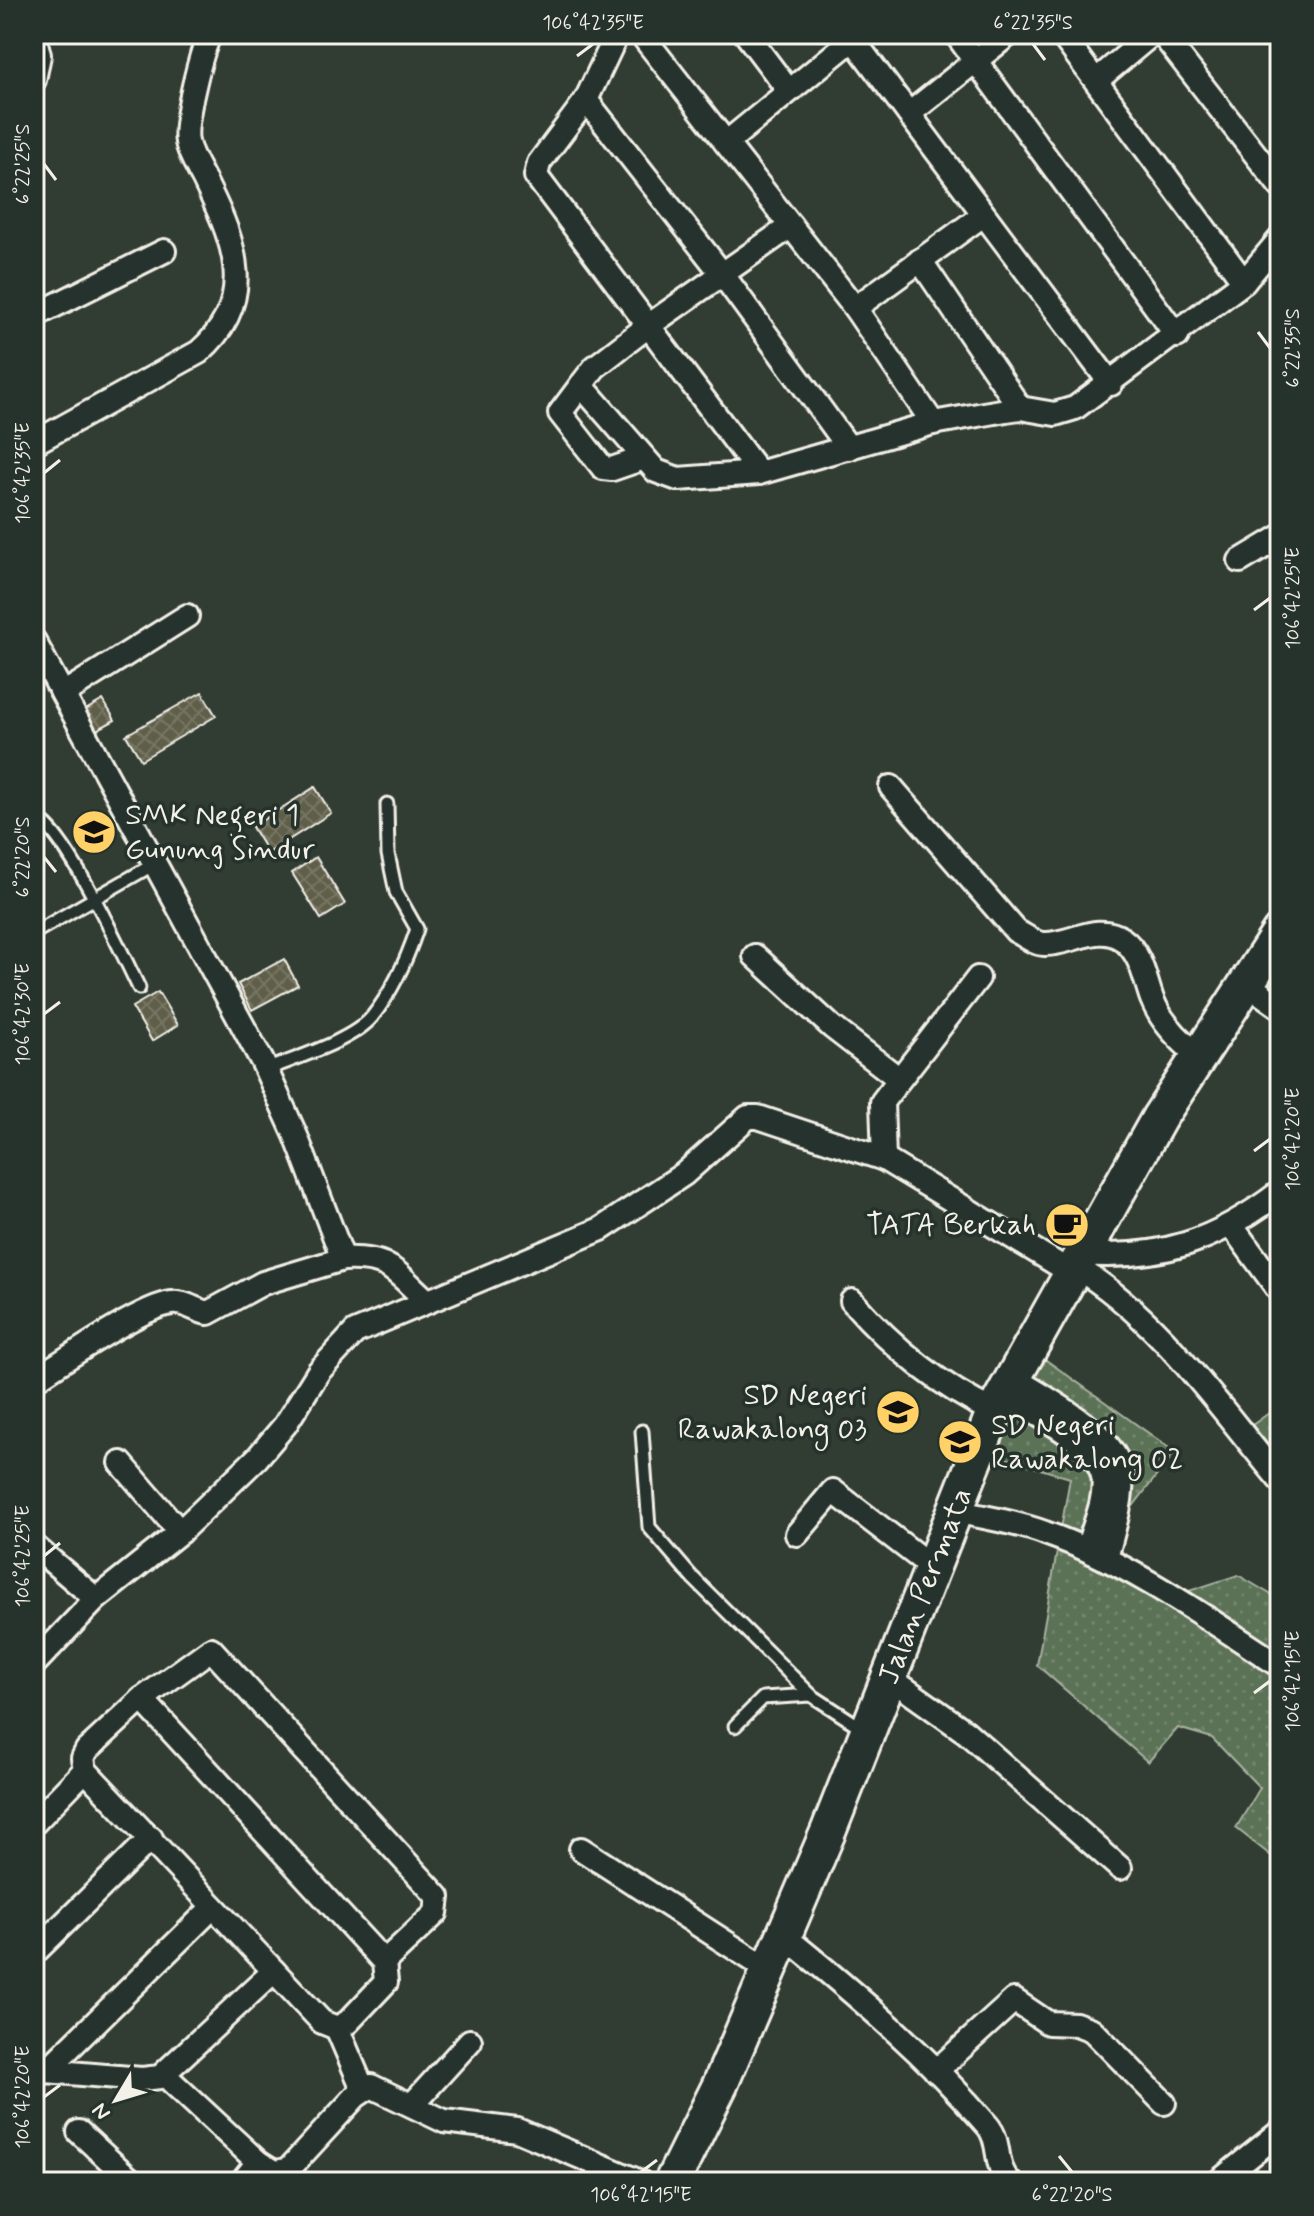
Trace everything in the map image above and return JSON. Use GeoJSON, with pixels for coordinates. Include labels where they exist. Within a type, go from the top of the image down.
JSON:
{"type":"FeatureCollection","features":[{"type":"Feature","properties":{"kind":"main road","name":"Jalan Permata"},"geometry":{"type":"LineString","coordinates":[[672,2182],[720,2085],[770,1971],[869,1733],[1002,1394],[1159,1118],[1280,932]]}},
{"type":"Feature","properties":{"kind":"street"},"geometry":{"type":"LineString","coordinates":[[34,443],[199,352],[216,338],[234,307],[237,287],[232,244],[187,143],[201,60],[210,34]]}},
{"type":"Feature","properties":{"kind":"street"},"geometry":{"type":"LineString","coordinates":[[617,34],[586,100],[539,163],[536,176],[759,473]]}},
{"type":"Feature","properties":{"kind":"street"},"geometry":{"type":"LineString","coordinates":[[641,34],[855,308],[933,423]]}},
{"type":"Feature","properties":{"kind":"street"},"geometry":{"type":"LineString","coordinates":[[746,34],[789,91]]}},
{"type":"Feature","properties":{"kind":"street"},"geometry":{"type":"LineString","coordinates":[[956,34],[1177,336]]}},
{"type":"Feature","properties":{"kind":"street"},"geometry":{"type":"LineString","coordinates":[[909,114],[1009,34]]}},
{"type":"Feature","properties":{"kind":"street"},"geometry":{"type":"LineString","coordinates":[[1061,34],[1244,282]]}},
{"type":"Feature","properties":{"kind":"street"},"geometry":{"type":"LineString","coordinates":[[1097,80],[1152,34]]}},
{"type":"Feature","properties":{"kind":"street"},"geometry":{"type":"LineString","coordinates":[[1162,34],[1280,186]]}},
{"type":"Feature","properties":{"kind":"street"},"geometry":{"type":"LineString","coordinates":[[34,35],[39,55],[34,80]]}},
{"type":"Feature","properties":{"kind":"street"},"geometry":{"type":"LineString","coordinates":[[726,143],[851,37],[1111,384]]}},
{"type":"Feature","properties":{"kind":"street"},"geometry":{"type":"LineString","coordinates":[[586,100],[723,275],[849,448]]}},
{"type":"Feature","properties":{"kind":"street"},"geometry":{"type":"LineString","coordinates":[[855,308],[983,215]]}},
{"type":"Feature","properties":{"kind":"street"},"geometry":{"type":"LineString","coordinates":[[644,458],[612,469],[599,466],[560,413],[595,367],[791,226]]}},
{"type":"Feature","properties":{"kind":"street"},"geometry":{"type":"LineString","coordinates":[[581,385],[656,471],[678,479],[759,473],[933,423],[1020,408],[1055,414],[1075,408],[1177,336],[1244,282],[1280,239]]}},
{"type":"Feature","properties":{"kind":"street"},"geometry":{"type":"LineString","coordinates":[[34,316],[164,251]]}},
{"type":"Feature","properties":{"kind":"street"},"geometry":{"type":"LineString","coordinates":[[920,260],[1020,408]]}},
{"type":"Feature","properties":{"kind":"street"},"geometry":{"type":"LineString","coordinates":[[1240,561],[1280,537]]}},
{"type":"Feature","properties":{"kind":"street"},"geometry":{"type":"LineString","coordinates":[[63,694],[187,616]]}},
{"type":"Feature","properties":{"kind":"street"},"geometry":{"type":"LineString","coordinates":[[34,641],[266,1070],[343,1259]]}},
{"type":"Feature","properties":{"kind":"street"},"geometry":{"type":"LineString","coordinates":[[891,787],[1016,931],[1042,944],[1097,932],[1121,938],[1135,952],[1153,1002],[1166,1022],[1181,1041],[1199,1056]]}},
{"type":"Feature","properties":{"kind":"street"},"geometry":{"type":"LineString","coordinates":[[755,956],[832,1027],[898,1078]]}},
{"type":"Feature","properties":{"kind":"street"},"geometry":{"type":"LineString","coordinates":[[884,1159],[882,1102],[978,978]]}},
{"type":"Feature","properties":{"kind":"street"},"geometry":{"type":"LineString","coordinates":[[1246,983],[1280,1007]]}},
{"type":"Feature","properties":{"kind":"street"},"geometry":{"type":"LineString","coordinates":[[34,1664],[96,1599],[180,1532],[274,1440],[319,1371],[355,1332],[601,1229],[684,1174],[748,1117],[758,1117],[884,1159],[1075,1264],[1114,1294],[1149,1327],[1280,1480]]}},
{"type":"Feature","properties":{"kind":"street"},"geometry":{"type":"LineString","coordinates":[[1075,1264],[1169,1251],[1231,1225],[1280,1192]]}},
{"type":"Feature","properties":{"kind":"street"},"geometry":{"type":"LineString","coordinates":[[1231,1225],[1280,1292]]}},
{"type":"Feature","properties":{"kind":"street"},"geometry":{"type":"LineString","coordinates":[[34,1380],[103,1336],[165,1304],[180,1302],[208,1313],[263,1283],[343,1259],[375,1258],[387,1264],[426,1300]]}},
{"type":"Feature","properties":{"kind":"street"},"geometry":{"type":"LineString","coordinates":[[852,1301],[891,1345],[958,1395],[1002,1394],[1074,1438],[1097,1463],[1103,1476],[1097,1554]]}},
{"type":"Feature","properties":{"kind":"street"},"geometry":{"type":"LineString","coordinates":[[121,1463],[180,1532]]}},
{"type":"Feature","properties":{"kind":"street"},"geometry":{"type":"LineString","coordinates":[[797,1534],[833,1491],[933,1568]]}},
{"type":"Feature","properties":{"kind":"street"},"geometry":{"type":"LineString","coordinates":[[956,1511],[1042,1532],[1097,1554],[1197,1611],[1280,1666]]}},
{"type":"Feature","properties":{"kind":"street"},"geometry":{"type":"LineString","coordinates":[[34,1546],[96,1599]]}},
{"type":"Feature","properties":{"kind":"street"},"geometry":{"type":"LineString","coordinates":[[363,2089],[337,2028],[322,2022],[85,1770],[83,1764],[87,1750],[142,1699],[202,1651],[211,1649],[438,1897],[436,1913],[384,1962]]}},
{"type":"Feature","properties":{"kind":"street"},"geometry":{"type":"LineString","coordinates":[[890,1678],[966,1732],[1120,1868]]}},
{"type":"Feature","properties":{"kind":"street"},"geometry":{"type":"LineString","coordinates":[[142,1699],[384,1962],[386,1982],[348,2022],[337,2028]]}},
{"type":"Feature","properties":{"kind":"street"},"geometry":{"type":"LineString","coordinates":[[34,1823],[85,1770]]}},
{"type":"Feature","properties":{"kind":"street"},"geometry":{"type":"LineString","coordinates":[[34,1953],[151,1838]]}},
{"type":"Feature","properties":{"kind":"street"},"geometry":{"type":"LineString","coordinates":[[581,1849],[770,1971]]}},
{"type":"Feature","properties":{"kind":"street"},"geometry":{"type":"LineString","coordinates":[[39,2071],[213,1907]]}},
{"type":"Feature","properties":{"kind":"street"},"geometry":{"type":"LineString","coordinates":[[784,1936],[862,2000],[936,2071],[993,2133],[1001,2171],[1010,2182]]}},
{"type":"Feature","properties":{"kind":"street"},"geometry":{"type":"LineString","coordinates":[[39,2071],[142,2079],[160,2077],[274,1971]]}},
{"type":"Feature","properties":{"kind":"street"},"geometry":{"type":"LineString","coordinates":[[936,2071],[1014,2000],[1048,2023],[1076,2024],[1092,2030],[1164,2103]]}},
{"type":"Feature","properties":{"kind":"street"},"geometry":{"type":"LineString","coordinates":[[412,2105],[470,2041]]}},
{"type":"Feature","properties":{"kind":"street"},"geometry":{"type":"LineString","coordinates":[[172,2082],[258,2162],[274,2172],[288,2170],[363,2089],[379,2088],[444,2121],[517,2130],[640,2182]]}},
{"type":"Feature","properties":{"kind":"street"},"geometry":{"type":"LineString","coordinates":[[79,2132],[133,2182]]}},
{"type":"Feature","properties":{"kind":"street"},"geometry":{"type":"LineString","coordinates":[[1218,2182],[1280,2132]]}},
{"type":"Feature","properties":{"kind":"street"},"geometry":{"type":"LineString","coordinates":[[242,2182],[258,2162]]}},
{"type":"Feature","properties":{"kind":"lane"},"geometry":{"type":"LineString","coordinates":[[266,1070],[334,1041],[370,1019],[397,978],[417,929],[396,892],[388,854],[387,804]]}},
{"type":"Feature","properties":{"kind":"lane"},"geometry":{"type":"LineString","coordinates":[[34,818],[49,824],[94,898],[139,988]]}},
{"type":"Feature","properties":{"kind":"lane"},"geometry":{"type":"LineString","coordinates":[[34,933],[156,863]]}},
{"type":"Feature","properties":{"kind":"lane"},"geometry":{"type":"LineString","coordinates":[[642,1431],[649,1527],[691,1576],[811,1695],[869,1733]]}},
{"type":"Feature","properties":{"kind":"lane"},"geometry":{"type":"LineString","coordinates":[[735,1726],[763,1698],[811,1695]]}},
{"type":"Feature","properties":{"kind":"green space"},"geometry":{"type":"Polygon","coordinates":[[[1032,1350],[1175,1452],[1110,1536],[1134,1567],[1186,1592],[1238,1575],[1280,1600],[1280,1863],[1236,1828],[1260,1788],[1212,1738],[1178,1728],[1148,1762],[1037,1665],[1070,1478],[982,1451],[1032,1350]]]}},
{"type":"Feature","properties":{"kind":"green space"},"geometry":{"type":"Polygon","coordinates":[[[1280,1405],[1280,1479],[1237,1436],[1280,1405]]]}},
{"type":"Feature","properties":{"kind":"building"},"geometry":{"type":"Polygon","coordinates":[[[202,692],[216,716],[141,760],[126,735],[202,692]]]}},
{"type":"Feature","properties":{"kind":"building"},"geometry":{"type":"Polygon","coordinates":[[[103,700],[115,720],[95,731],[84,711],[103,700]]]}},
{"type":"Feature","properties":{"kind":"building"},"geometry":{"type":"Polygon","coordinates":[[[315,787],[331,813],[268,853],[252,827],[315,787]]]}},
{"type":"Feature","properties":{"kind":"building"},"geometry":{"type":"Polygon","coordinates":[[[316,857],[345,904],[321,919],[292,873],[316,857]]]}},
{"type":"Feature","properties":{"kind":"building"},"geometry":{"type":"Polygon","coordinates":[[[284,959],[298,985],[252,1010],[238,984],[284,959]]]}},
{"type":"Feature","properties":{"kind":"building"},"geometry":{"type":"Polygon","coordinates":[[[158,992],[178,1025],[152,1041],[132,1007],[158,992]]]}},
{"type":"Feature","properties":{"kind":"place","name":"SMK Negeri 1 Gunung Sindur"},"geometry":{"type":"Point","coordinates":[94,832]}},
{"type":"Feature","properties":{"kind":"place","name":"TATA Berkah"},"geometry":{"type":"Point","coordinates":[1067,1225]}},
{"type":"Feature","properties":{"kind":"place","name":"SD Negeri Rawakalong 03"},"geometry":{"type":"Point","coordinates":[898,1412]}},
{"type":"Feature","properties":{"kind":"place","name":"SD Negeri Rawakalong 02"},"geometry":{"type":"Point","coordinates":[960,1442]}}]}
